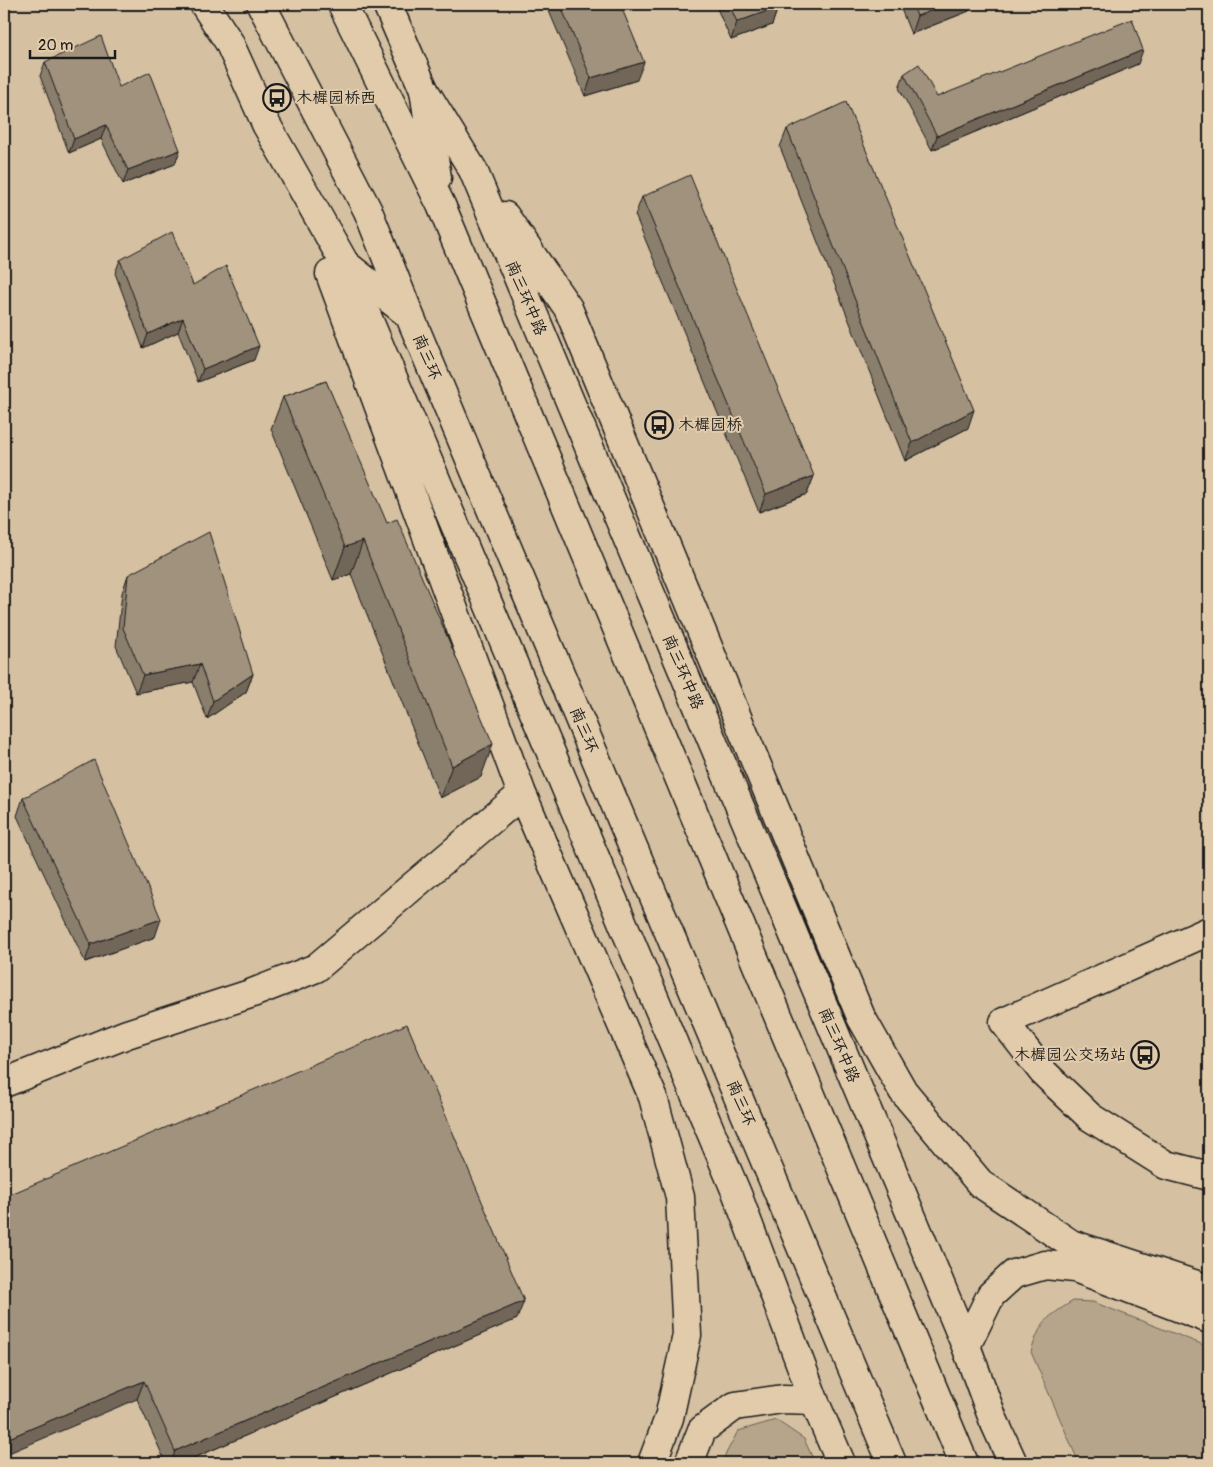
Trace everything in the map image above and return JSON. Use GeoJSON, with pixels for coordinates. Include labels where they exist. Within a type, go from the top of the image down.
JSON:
{"type":"FeatureCollection","features":[{"type":"Feature","properties":{"kind":"main road"},"geometry":{"type":"LineString","coordinates":[[204,4],[229,42],[324,257],[522,794],[653,1097],[680,1197],[687,1335],[669,1418],[652,1463]]}},
{"type":"Feature","properties":{"kind":"main road","name":"南三环"},"geometry":{"type":"LineString","coordinates":[[261,4],[368,211],[409,314],[892,1463]]}},
{"type":"Feature","properties":{"kind":"main road"},"geometry":{"type":"LineString","coordinates":[[342,4],[441,204],[964,1463]]}},
{"type":"Feature","properties":{"kind":"main road","name":"南三环中路"},"geometry":{"type":"LineString","coordinates":[[387,4],[424,90],[473,170],[966,1346],[993,1419],[1012,1463]]}},
{"type":"Feature","properties":{"kind":"main road"},"geometry":{"type":"LineString","coordinates":[[424,90],[441,204]]}},
{"type":"Feature","properties":{"kind":"main road"},"geometry":{"type":"LineString","coordinates":[[266,124],[345,264],[737,1194],[814,1400],[841,1463]]}},
{"type":"Feature","properties":{"kind":"main road"},"geometry":{"type":"LineString","coordinates":[[473,170],[568,308],[861,1017],[904,1091],[980,1183],[1070,1244],[1209,1290]]}},
{"type":"Feature","properties":{"kind":"main road"},"geometry":{"type":"LineString","coordinates":[[345,264],[409,314]]}},
{"type":"Feature","properties":{"kind":"main road"},"geometry":{"type":"LineString","coordinates":[[4,1083],[127,1034],[250,994],[316,968],[522,794]]}},
{"type":"Feature","properties":{"kind":"main road"},"geometry":{"type":"LineString","coordinates":[[1209,931],[1004,1022],[1043,1072],[1090,1117],[1166,1165],[1209,1176]]}},
{"type":"Feature","properties":{"kind":"main road"},"geometry":{"type":"LineString","coordinates":[[966,1346],[991,1295],[1014,1274],[1045,1265],[1075,1268],[1209,1319]]}},
{"type":"Feature","properties":{"kind":"main road"},"geometry":{"type":"LineString","coordinates":[[689,1463],[702,1430],[735,1406],[783,1399],[814,1400]]}},
{"type":"Feature","properties":{"kind":"shaded area"},"geometry":{"type":"Polygon","coordinates":[[[1073,1301],[1093,1302],[1209,1347],[1209,1463],[1079,1463],[1031,1352],[1038,1333],[1050,1316],[1073,1301]]]}},
{"type":"Feature","properties":{"kind":"shaded area"},"geometry":{"type":"Polygon","coordinates":[[[776,1420],[804,1439],[815,1463],[721,1463],[738,1431],[776,1420]]]}},
{"type":"Feature","properties":{"kind":"building"},"geometry":{"type":"Polygon","coordinates":[[[560,4],[620,4],[644,62],[591,78],[560,4]]]}},
{"type":"Feature","properties":{"kind":"building"},"geometry":{"type":"Polygon","coordinates":[[[729,4],[777,4],[778,7],[737,22],[729,4]]]}},
{"type":"Feature","properties":{"kind":"building"},"geometry":{"type":"Polygon","coordinates":[[[912,4],[949,4],[917,16],[912,4]]]}},
{"type":"Feature","properties":{"kind":"building"},"geometry":{"type":"Polygon","coordinates":[[[1132,19],[1143,50],[937,136],[904,74],[919,64],[937,97],[1132,19]]]}},
{"type":"Feature","properties":{"kind":"building"},"geometry":{"type":"Polygon","coordinates":[[[101,36],[119,87],[150,72],[180,150],[128,170],[106,125],[74,139],[45,62],[101,36]]]}},
{"type":"Feature","properties":{"kind":"building"},"geometry":{"type":"Polygon","coordinates":[[[846,102],[974,410],[912,443],[787,129],[846,102]]]}},
{"type":"Feature","properties":{"kind":"building"},"geometry":{"type":"Polygon","coordinates":[[[690,175],[814,476],[766,494],[642,197],[690,175]]]}},
{"type":"Feature","properties":{"kind":"building"},"geometry":{"type":"Polygon","coordinates":[[[172,232],[193,285],[226,266],[259,346],[203,369],[183,318],[148,334],[120,260],[172,232]]]}},
{"type":"Feature","properties":{"kind":"building"},"geometry":{"type":"Polygon","coordinates":[[[326,381],[387,523],[397,519],[493,744],[452,766],[363,541],[345,547],[283,397],[326,381]]]}},
{"type":"Feature","properties":{"kind":"building"},"geometry":{"type":"Polygon","coordinates":[[[209,532],[253,674],[213,701],[200,664],[143,675],[123,628],[128,575],[209,532]]]}},
{"type":"Feature","properties":{"kind":"building"},"geometry":{"type":"Polygon","coordinates":[[[94,760],[161,919],[91,944],[23,798],[94,760]]]}},
{"type":"Feature","properties":{"kind":"building"},"geometry":{"type":"Polygon","coordinates":[[[407,1024],[524,1301],[175,1451],[144,1381],[4,1440],[4,1197],[407,1024]]]}},
{"type":"Feature","properties":{"kind":"place","name":"木樨园桥西"},"geometry":{"type":"Point","coordinates":[277,98]}},
{"type":"Feature","properties":{"kind":"place","name":"木樨园桥"},"geometry":{"type":"Point","coordinates":[659,425]}},
{"type":"Feature","properties":{"kind":"place","name":"木樨园公交场站"},"geometry":{"type":"Point","coordinates":[1145,1055]}}]}
